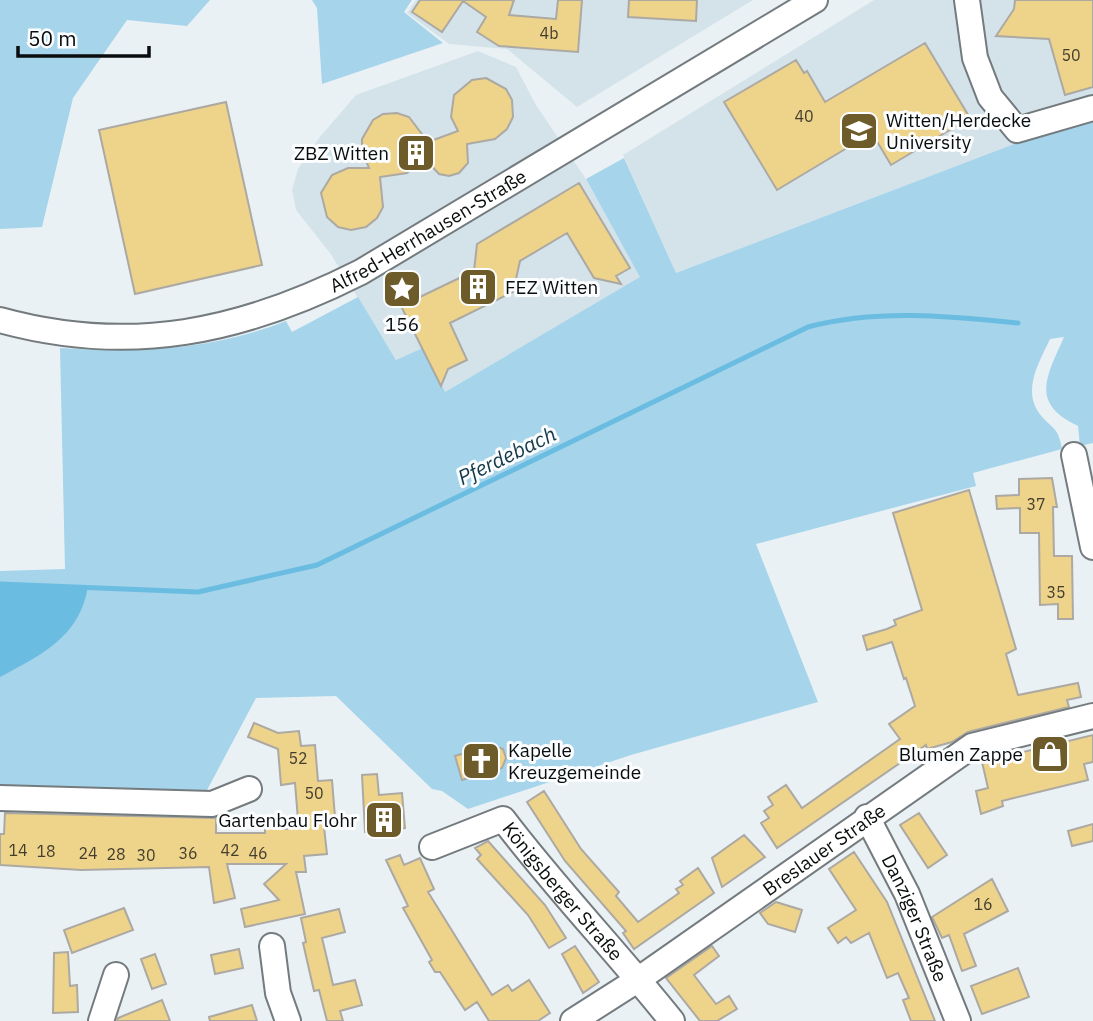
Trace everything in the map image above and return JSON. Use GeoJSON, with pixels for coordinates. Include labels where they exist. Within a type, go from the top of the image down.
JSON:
{"type":"FeatureCollection","features":[{"type":"Feature","properties":{"kind":"street","name":"Alfred-Herrhausen-Straße"},"geometry":{"type":"LineString","coordinates":[[0,320],[37,331],[83,337],[157,335],[226,325],[298,303],[361,272],[815,0]]}},
{"type":"Feature","properties":{"kind":"street"},"geometry":{"type":"LineString","coordinates":[[967,0],[975,58],[990,97],[1017,130],[1093,108]]}},
{"type":"Feature","properties":{"kind":"street"},"geometry":{"type":"LineString","coordinates":[[1074,455],[1093,547]]}},
{"type":"Feature","properties":{"kind":"street","name":"Breslauer Straße"},"geometry":{"type":"LineString","coordinates":[[573,1021],[639,979],[867,817],[980,743],[1093,716]]}},
{"type":"Feature","properties":{"kind":"street"},"geometry":{"type":"LineString","coordinates":[[0,798],[212,804],[250,789]]}},
{"type":"Feature","properties":{"kind":"street","name":"Danziger Straße"},"geometry":{"type":"LineString","coordinates":[[867,817],[907,894],[958,1021]]}},
{"type":"Feature","properties":{"kind":"street","name":"Königsberger Straße"},"geometry":{"type":"LineString","coordinates":[[432,847],[503,819],[542,872],[639,979],[672,1021]]}},
{"type":"Feature","properties":{"kind":"street"},"geometry":{"type":"LineString","coordinates":[[272,946],[278,993],[288,1021]]}},
{"type":"Feature","properties":{"kind":"street"},"geometry":{"type":"LineString","coordinates":[[101,1021],[116,975]]}},
{"type":"Feature","properties":{"kind":"shaded area"},"geometry":{"type":"Polygon","coordinates":[[[0,0],[210,0],[187,26],[127,20],[73,98],[42,227],[0,229],[0,0]]]}},
{"type":"Feature","properties":{"kind":"shaded area"},"geometry":{"type":"Polygon","coordinates":[[[312,0],[412,0],[404,12],[443,43],[322,84],[317,8],[312,0]]]}},
{"type":"Feature","properties":{"kind":"shaded area"},"geometry":{"type":"Polygon","coordinates":[[[416,0],[753,0],[577,107],[507,49],[449,44],[407,13],[416,0]]]}},
{"type":"Feature","properties":{"kind":"shaded area","name":"Witten/Herdecke University"},"geometry":{"type":"Polygon","coordinates":[[[874,0],[1093,0],[1093,121],[1019,142],[676,273],[623,155],[874,0]]]}},
{"type":"Feature","properties":{"kind":"shaded area"},"geometry":{"type":"Polygon","coordinates":[[[478,51],[516,67],[536,105],[584,176],[641,277],[445,392],[397,361],[330,253],[296,210],[292,190],[298,169],[319,138],[356,95],[478,51]]]}},
{"type":"Feature","properties":{"kind":"shaded area"},"geometry":{"type":"Polygon","coordinates":[[[1093,121],[1093,443],[1080,446],[1078,426],[1053,408],[1048,398],[1048,376],[1064,337],[1050,339],[1034,375],[1032,394],[1034,404],[1056,432],[1062,449],[973,473],[976,486],[756,544],[818,702],[631,755],[468,809],[442,791],[432,789],[336,696],[256,698],[206,792],[0,788],[0,571],[65,569],[60,348],[118,350],[203,344],[258,331],[286,321],[292,332],[358,297],[396,360],[423,348],[445,392],[640,277],[586,179],[624,158],[676,273],[1019,142],[1093,121]]]}},
{"type":"Feature","properties":{"kind":"shaded area"},"geometry":{"type":"Polygon","coordinates":[[[0,584],[88,586],[77,619],[67,631],[44,652],[0,677],[0,584]]]}},
{"type":"Feature","properties":{"kind":"building"},"geometry":{"type":"Polygon","coordinates":[[[420,0],[514,0],[509,15],[556,19],[558,0],[582,0],[578,52],[499,46],[477,32],[486,17],[463,1],[442,32],[412,12],[420,0]]]}},
{"type":"Feature","properties":{"kind":"building"},"geometry":{"type":"Polygon","coordinates":[[[629,0],[697,0],[696,21],[628,17],[629,0]]]}},
{"type":"Feature","properties":{"kind":"building"},"geometry":{"type":"Polygon","coordinates":[[[1015,0],[1093,0],[1093,87],[1065,95],[1049,39],[996,36],[1014,9],[1015,0]]]}},
{"type":"Feature","properties":{"kind":"building"},"geometry":{"type":"Polygon","coordinates":[[[925,43],[970,118],[891,165],[872,133],[777,190],[724,102],[796,60],[804,73],[807,71],[825,102],[925,43]]]}},
{"type":"Feature","properties":{"kind":"building","name":"ZBZ Witten"},"geometry":{"type":"Polygon","coordinates":[[[486,78],[506,89],[512,100],[513,117],[507,129],[495,139],[467,144],[468,163],[459,173],[449,176],[439,174],[424,158],[407,173],[380,177],[383,207],[377,218],[366,227],[351,230],[338,227],[327,217],[321,193],[332,175],[348,168],[369,168],[362,151],[362,139],[373,120],[383,114],[397,113],[409,117],[428,142],[458,131],[451,117],[454,95],[472,80],[486,78]]]}},
{"type":"Feature","properties":{"kind":"building"},"geometry":{"type":"Polygon","coordinates":[[[226,102],[262,265],[135,294],[99,130],[226,102]]]}},
{"type":"Feature","properties":{"kind":"building","name":"FEZ Witten"},"geometry":{"type":"Polygon","coordinates":[[[579,183],[630,268],[616,276],[621,284],[594,278],[567,233],[520,261],[513,292],[450,323],[467,360],[448,369],[441,386],[401,306],[474,271],[477,244],[579,183]]]}},
{"type":"Feature","properties":{"kind":"building"},"geometry":{"type":"Polygon","coordinates":[[[1052,478],[1057,507],[1053,507],[1054,556],[1072,556],[1073,619],[1058,619],[1058,604],[1040,605],[1039,533],[1020,533],[1020,508],[997,509],[996,496],[1019,495],[1019,479],[1052,478]]]}},
{"type":"Feature","properties":{"kind":"building"},"geometry":{"type":"Polygon","coordinates":[[[969,490],[1016,649],[1006,654],[1018,695],[1078,683],[1081,697],[1067,700],[1069,707],[968,732],[952,742],[927,749],[926,745],[777,848],[761,823],[769,818],[764,811],[773,805],[768,797],[786,785],[802,808],[900,739],[889,724],[915,706],[906,678],[904,679],[892,642],[867,650],[863,636],[887,629],[896,625],[894,620],[922,610],[893,513],[969,490]]]}},
{"type":"Feature","properties":{"kind":"building"},"geometry":{"type":"Polygon","coordinates":[[[254,723],[278,733],[299,731],[301,746],[315,745],[318,781],[332,780],[335,817],[323,818],[327,854],[304,856],[306,872],[296,872],[305,914],[245,927],[241,909],[279,900],[264,884],[286,864],[227,864],[235,898],[214,903],[209,867],[81,870],[0,865],[0,834],[4,834],[5,813],[216,818],[216,833],[265,833],[265,828],[287,829],[286,821],[298,820],[295,783],[281,785],[278,749],[248,737],[254,723]]]}},
{"type":"Feature","properties":{"kind":"building"},"geometry":{"type":"Polygon","coordinates":[[[1093,735],[1093,762],[1084,764],[1088,780],[1002,801],[1003,806],[981,814],[976,791],[988,788],[982,762],[1093,735]]]}},
{"type":"Feature","properties":{"kind":"building","name":"Kapelle Kreuzgemeinde"},"geometry":{"type":"Polygon","coordinates":[[[492,745],[503,749],[506,758],[502,768],[462,780],[455,756],[492,745]]]}},
{"type":"Feature","properties":{"kind":"building","name":"Gartenbau Flohr"},"geometry":{"type":"Polygon","coordinates":[[[377,774],[379,795],[402,793],[405,828],[365,832],[362,775],[377,774]]]}},
{"type":"Feature","properties":{"kind":"building"},"geometry":{"type":"Polygon","coordinates":[[[544,791],[581,849],[619,892],[616,896],[638,922],[679,893],[676,889],[683,885],[680,881],[698,868],[714,893],[634,949],[623,933],[626,931],[565,861],[527,802],[544,791]]]}},
{"type":"Feature","properties":{"kind":"building"},"geometry":{"type":"Polygon","coordinates":[[[919,813],[947,855],[928,868],[900,825],[919,813]]]}},
{"type":"Feature","properties":{"kind":"building"},"geometry":{"type":"Polygon","coordinates":[[[1093,824],[1093,841],[1072,846],[1068,831],[1093,824]]]}},
{"type":"Feature","properties":{"kind":"building"},"geometry":{"type":"Polygon","coordinates":[[[744,835],[765,857],[722,887],[712,858],[744,835]]]}},
{"type":"Feature","properties":{"kind":"building"},"geometry":{"type":"Polygon","coordinates":[[[488,841],[545,905],[566,938],[549,948],[528,915],[477,859],[481,855],[475,848],[488,841]]]}},
{"type":"Feature","properties":{"kind":"building"},"geometry":{"type":"Polygon","coordinates":[[[854,852],[887,902],[935,1021],[911,1021],[903,1000],[909,998],[898,973],[887,978],[869,933],[851,943],[846,937],[838,943],[828,928],[856,910],[829,869],[854,852]]]}},
{"type":"Feature","properties":{"kind":"building"},"geometry":{"type":"Polygon","coordinates":[[[400,855],[404,865],[420,858],[434,889],[428,892],[492,995],[508,985],[512,991],[529,980],[550,1013],[538,1021],[489,1021],[477,1002],[465,1010],[440,972],[435,972],[429,962],[432,960],[403,908],[408,906],[386,860],[400,855]]]}},
{"type":"Feature","properties":{"kind":"building"},"geometry":{"type":"Polygon","coordinates":[[[992,879],[1008,911],[964,934],[976,966],[962,971],[949,935],[942,938],[932,917],[992,879]]]}},
{"type":"Feature","properties":{"kind":"building"},"geometry":{"type":"Polygon","coordinates":[[[776,902],[802,910],[795,932],[768,924],[760,913],[776,902]]]}},
{"type":"Feature","properties":{"kind":"building"},"geometry":{"type":"Polygon","coordinates":[[[124,908],[133,930],[72,953],[64,930],[124,908]]]}},
{"type":"Feature","properties":{"kind":"building"},"geometry":{"type":"Polygon","coordinates":[[[339,909],[345,932],[322,938],[333,985],[355,980],[362,1005],[340,1011],[343,1021],[327,1021],[319,990],[314,991],[303,943],[306,942],[301,918],[339,909]]]}},
{"type":"Feature","properties":{"kind":"building"},"geometry":{"type":"Polygon","coordinates":[[[575,946],[599,982],[583,993],[562,954],[575,946]]]}},
{"type":"Feature","properties":{"kind":"building"},"geometry":{"type":"Polygon","coordinates":[[[712,946],[719,956],[694,975],[716,1004],[729,996],[737,1009],[717,1021],[700,1021],[666,978],[712,946]]]}},
{"type":"Feature","properties":{"kind":"building"},"geometry":{"type":"Polygon","coordinates":[[[239,949],[243,968],[215,974],[211,955],[239,949]]]}},
{"type":"Feature","properties":{"kind":"building"},"geometry":{"type":"Polygon","coordinates":[[[68,952],[70,986],[77,985],[78,1012],[53,1013],[54,953],[68,952]]]}},
{"type":"Feature","properties":{"kind":"building"},"geometry":{"type":"Polygon","coordinates":[[[155,954],[166,984],[152,989],[141,959],[155,954]]]}},
{"type":"Feature","properties":{"kind":"building"},"geometry":{"type":"Polygon","coordinates":[[[1018,968],[1029,997],[982,1014],[971,986],[1018,968]]]}},
{"type":"Feature","properties":{"kind":"building"},"geometry":{"type":"Polygon","coordinates":[[[162,1000],[170,1021],[117,1021],[118,1018],[162,1000]]]}},
{"type":"Feature","properties":{"kind":"building"},"geometry":{"type":"Polygon","coordinates":[[[252,1005],[257,1021],[210,1021],[209,1017],[252,1005]]]}},
{"type":"Feature","properties":{"kind":"waterway","name":"Pferdebach"},"geometry":{"type":"LineString","coordinates":[[0,584],[198,592],[317,565],[808,327],[834,321],[886,316],[939,316],[1018,323]]}},
{"type":"Feature","properties":{"kind":"place","name":"Witten/Herdecke University"},"geometry":{"type":"Point","coordinates":[859,131]}},
{"type":"Feature","properties":{"kind":"place","name":"ZBZ Witten"},"geometry":{"type":"Point","coordinates":[416,153]}},
{"type":"Feature","properties":{"kind":"place","name":"FEZ Witten"},"geometry":{"type":"Point","coordinates":[478,287]}},
{"type":"Feature","properties":{"kind":"place","name":"156"},"geometry":{"type":"Point","coordinates":[402,289]}},
{"type":"Feature","properties":{"kind":"place","name":"Blumen Zappe"},"geometry":{"type":"Point","coordinates":[1050,754]}},
{"type":"Feature","properties":{"kind":"place","name":"Kapelle Kreuzgemeinde"},"geometry":{"type":"Point","coordinates":[481,761]}},
{"type":"Feature","properties":{"kind":"place","name":"Gartenbau Flohr"},"geometry":{"type":"Point","coordinates":[384,820]}}]}
